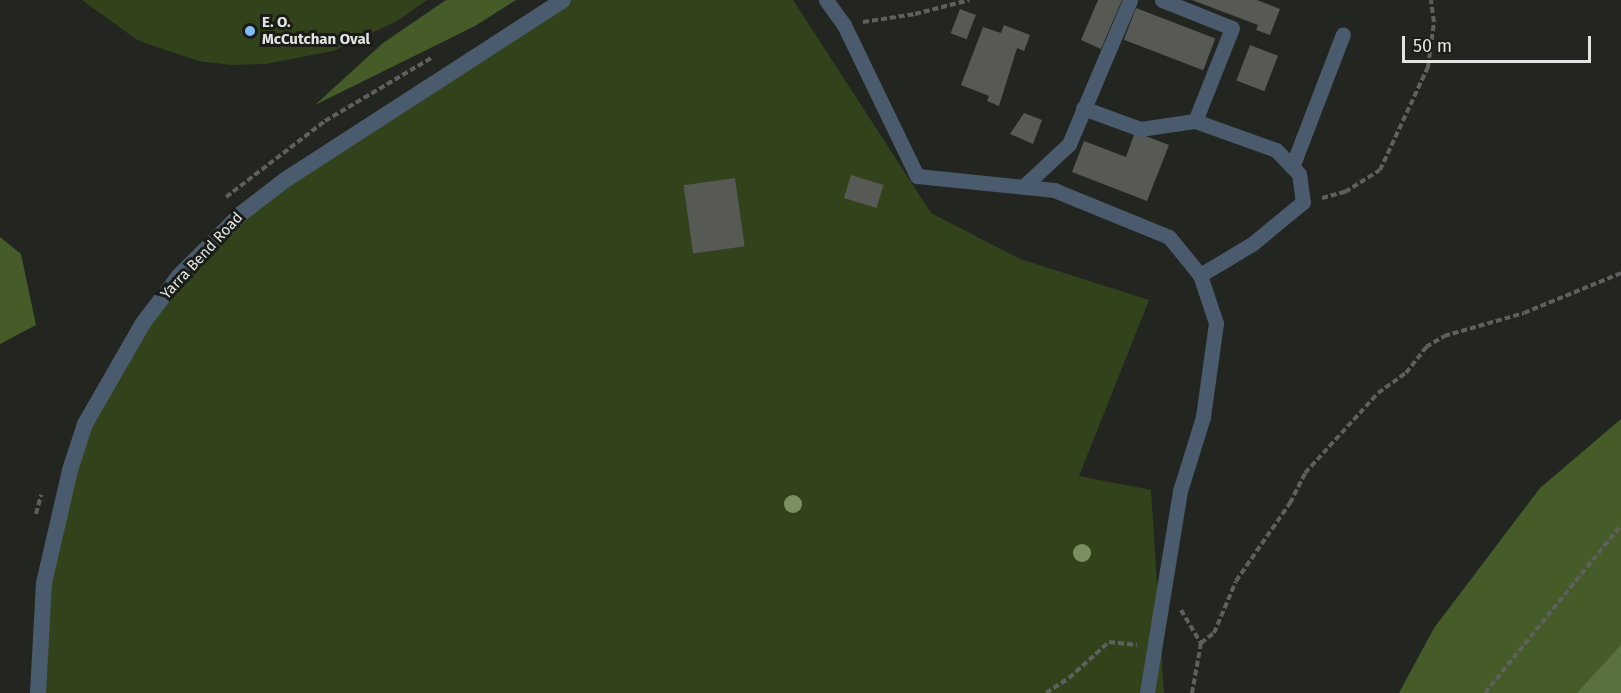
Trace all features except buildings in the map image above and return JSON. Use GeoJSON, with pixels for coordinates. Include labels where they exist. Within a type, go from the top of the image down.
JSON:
{"type":"FeatureCollection","features":[{"type":"Feature","properties":{"kind":"street","name":"Yarra Bend Road"},"geometry":{"type":"LineString","coordinates":[[38,693],[44,583],[70,470],[90,414],[143,323],[179,276],[242,213],[285,180],[563,0]]}},
{"type":"Feature","properties":{"kind":"lane"},"geometry":{"type":"LineString","coordinates":[[826,0],[844,25],[917,176],[1054,190],[1169,237],[1200,275],[1216,323],[1203,417],[1180,491],[1147,693]]}},
{"type":"Feature","properties":{"kind":"lane"},"geometry":{"type":"LineString","coordinates":[[1023,187],[1069,144],[1130,0]]}},
{"type":"Feature","properties":{"kind":"lane"},"geometry":{"type":"LineString","coordinates":[[1162,0],[1232,28],[1195,121]]}},
{"type":"Feature","properties":{"kind":"lane"},"geometry":{"type":"LineString","coordinates":[[1292,167],[1343,34]]}},
{"type":"Feature","properties":{"kind":"lane"},"geometry":{"type":"LineString","coordinates":[[1083,108],[1140,129],[1195,121],[1276,150],[1299,174],[1303,202],[1252,244],[1200,275]]}},
{"type":"Feature","properties":{"kind":"path"},"geometry":{"type":"LineString","coordinates":[[844,25],[915,14],[969,0]]}},
{"type":"Feature","properties":{"kind":"path"},"geometry":{"type":"LineString","coordinates":[[1303,202],[1345,192],[1380,170],[1400,122],[1428,67],[1434,22],[1431,0]]}},
{"type":"Feature","properties":{"kind":"path"},"geometry":{"type":"LineString","coordinates":[[217,206],[250,176],[326,121],[438,53]]}},
{"type":"Feature","properties":{"kind":"path"},"geometry":{"type":"LineString","coordinates":[[1192,693],[1201,643],[1214,633],[1236,581],[1290,503],[1305,473],[1339,432],[1378,393],[1406,373],[1426,347],[1444,336],[1524,313],[1621,273]]}},
{"type":"Feature","properties":{"kind":"path"},"geometry":{"type":"LineString","coordinates":[[34,525],[41,493]]}},
{"type":"Feature","properties":{"kind":"path"},"geometry":{"type":"LineString","coordinates":[[1485,693],[1621,525]]}},
{"type":"Feature","properties":{"kind":"path"},"geometry":{"type":"LineString","coordinates":[[1164,589],[1201,643]]}},
{"type":"Feature","properties":{"kind":"path"},"geometry":{"type":"LineString","coordinates":[[1046,693],[1069,678],[1109,642],[1155,648]]}},
{"type":"Feature","properties":{"kind":"shaded area","name":"E. O. McCutchan Oval"},"geometry":{"type":"Polygon","coordinates":[[[82,0],[427,0],[397,21],[333,51],[265,64],[231,65],[198,61],[137,40],[82,0]]]}},
{"type":"Feature","properties":{"kind":"shaded area"},"geometry":{"type":"Polygon","coordinates":[[[446,0],[516,0],[475,26],[315,105],[383,43],[446,0]]]}},
{"type":"Feature","properties":{"kind":"shaded area"},"geometry":{"type":"Polygon","coordinates":[[[563,0],[793,0],[931,213],[1020,259],[1149,300],[1079,476],[1151,490],[1164,693],[38,693],[44,583],[70,470],[143,323],[242,213],[563,0]]]}},
{"type":"Feature","properties":{"kind":"shaded area"},"geometry":{"type":"Polygon","coordinates":[[[0,237],[21,254],[36,325],[0,344],[0,237]]]}},
{"type":"Feature","properties":{"kind":"shaded area"},"geometry":{"type":"Polygon","coordinates":[[[1621,419],[1621,693],[1399,693],[1434,628],[1540,488],[1621,419]]]}},
{"type":"Feature","properties":{"kind":"shaded area"},"geometry":{"type":"Polygon","coordinates":[[[1621,645],[1621,693],[1577,693],[1621,645]]]}},
{"type":"Feature","properties":{"kind":"place","name":"E. O. McCutchan Oval"},"geometry":{"type":"Point","coordinates":[250,31]}}]}
